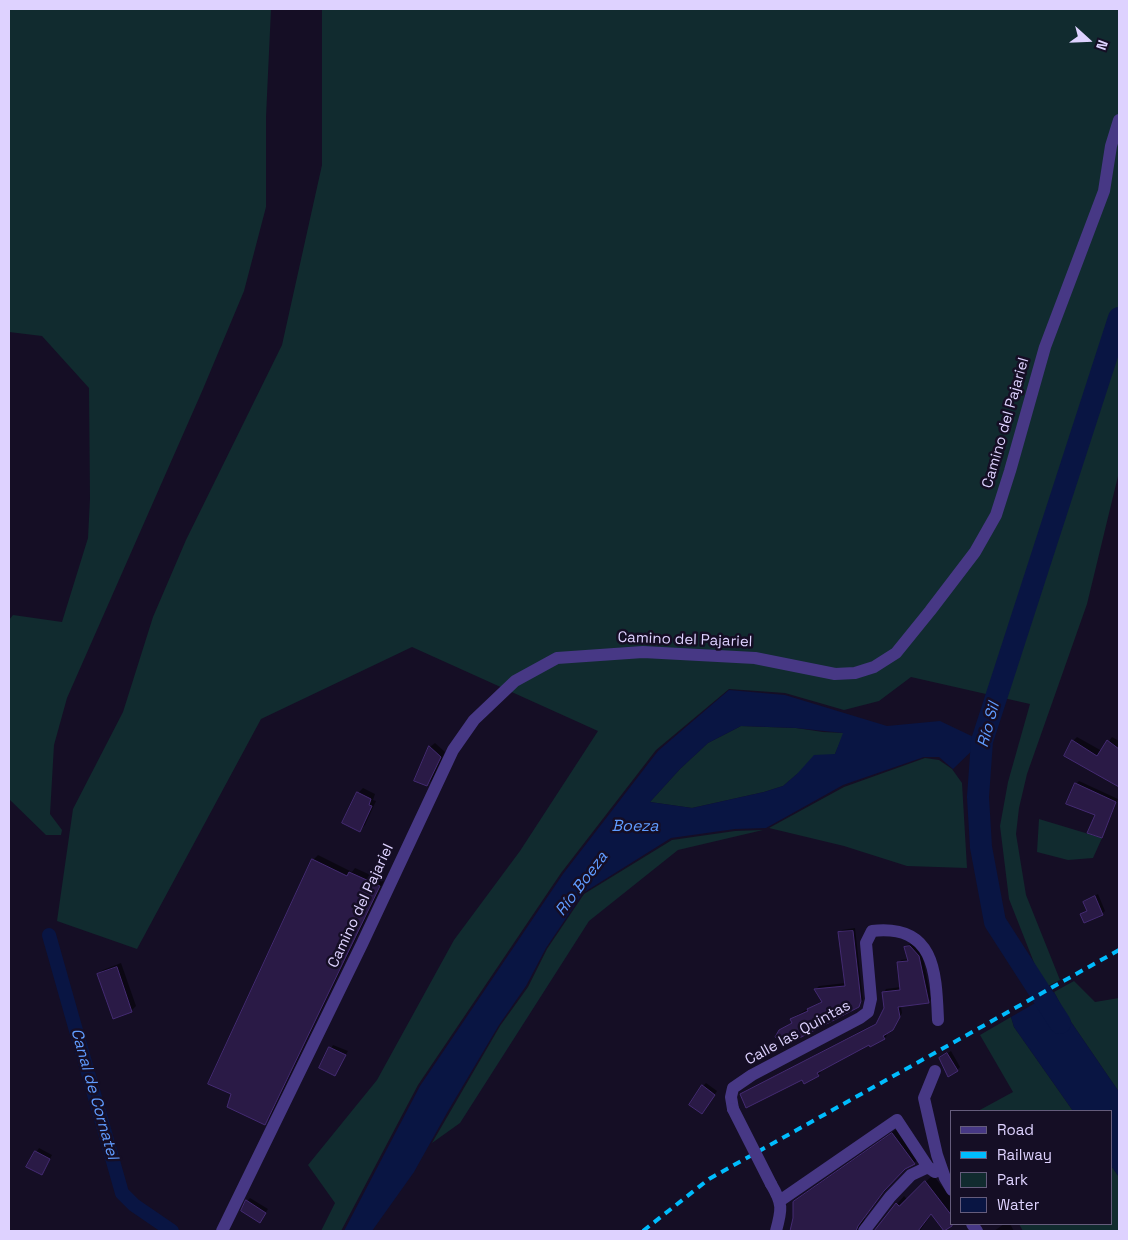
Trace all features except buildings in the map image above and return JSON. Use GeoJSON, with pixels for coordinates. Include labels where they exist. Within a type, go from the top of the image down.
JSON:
{"type":"FeatureCollection","features":[{"type":"Feature","properties":{"kind":"street","name":"Camino del Pajariel"},"geometry":{"type":"LineString","coordinates":[[222,1231],[362,944],[453,750],[474,720],[515,681],[556,658],[643,652],[755,658],[835,674],[856,673],[874,667],[896,653],[975,552],[996,515],[1045,347],[1104,191],[1111,146],[1119,120]]}},
{"type":"Feature","properties":{"kind":"street","name":"Calle las Quintas"},"geometry":{"type":"LineString","coordinates":[[781,1200],[733,1109],[732,1088],[752,1075],[868,1012],[871,999],[866,943],[872,931],[887,930],[909,935],[920,941],[932,964],[938,1020]]}},
{"type":"Feature","properties":{"kind":"street"},"geometry":{"type":"LineString","coordinates":[[935,1071],[924,1098],[937,1155],[950,1187]]}},
{"type":"Feature","properties":{"kind":"street"},"geometry":{"type":"LineString","coordinates":[[776,1231],[780,1217],[781,1200],[898,1120],[928,1168],[945,1178]]}},
{"type":"Feature","properties":{"kind":"street"},"geometry":{"type":"LineString","coordinates":[[864,1231],[890,1197],[911,1175],[928,1168]]}},
{"type":"Feature","properties":{"kind":"green space"},"geometry":{"type":"Polygon","coordinates":[[[9,9],[271,9],[266,117],[266,207],[244,291],[67,698],[54,745],[50,814],[62,830],[61,835],[46,835],[9,799],[9,620],[13,615],[62,622],[88,538],[90,499],[89,388],[42,336],[9,332],[9,9]]]}},
{"type":"Feature","properties":{"kind":"green space"},"geometry":{"type":"Polygon","coordinates":[[[322,9],[1119,9],[1119,472],[1087,604],[1027,774],[1019,808],[1016,834],[1026,895],[1060,980],[1044,988],[1009,899],[1000,826],[1008,782],[1030,704],[911,677],[879,701],[844,710],[785,693],[729,689],[656,750],[561,873],[418,1085],[341,1231],[321,1231],[335,1203],[308,1165],[377,1080],[454,940],[520,851],[598,731],[412,647],[261,719],[137,949],[57,921],[73,809],[123,712],[153,617],[186,540],[282,345],[322,165],[322,9]]]}},
{"type":"Feature","properties":{"kind":"green space"},"geometry":{"type":"Polygon","coordinates":[[[741,726],[796,728],[844,733],[835,754],[797,774],[783,786],[692,808],[650,802],[680,769],[708,743],[741,726]]]}},
{"type":"Feature","properties":{"kind":"green space"},"geometry":{"type":"Polygon","coordinates":[[[925,758],[939,760],[952,769],[962,783],[967,868],[907,866],[844,846],[769,828],[844,787],[925,758]]]}},
{"type":"Feature","properties":{"kind":"green space"},"geometry":{"type":"Polygon","coordinates":[[[1039,819],[1102,838],[1093,858],[1068,860],[1037,852],[1039,819]]]}},
{"type":"Feature","properties":{"kind":"green space"},"geometry":{"type":"Polygon","coordinates":[[[763,830],[678,850],[589,921],[460,1123],[432,1143],[500,1026],[528,987],[547,949],[584,894],[672,840],[735,831],[763,830]]]}},
{"type":"Feature","properties":{"kind":"green space"},"geometry":{"type":"Polygon","coordinates":[[[1074,981],[1095,1002],[1119,998],[1119,1092],[1065,1013],[1054,992],[1074,981]]]}},
{"type":"Feature","properties":{"kind":"green space"},"geometry":{"type":"Polygon","coordinates":[[[1011,1017],[1014,1027],[1072,1110],[980,1110],[1013,1092],[980,1035],[1011,1017]]]}},
{"type":"Feature","properties":{"kind":"green space"},"geometry":{"type":"Polygon","coordinates":[[[1113,1168],[1119,1177],[1119,1231],[1023,1231],[1020,1225],[1113,1225],[1113,1168]]]}},
{"type":"Feature","properties":{"kind":"water","name":"Boeza"},"geometry":{"type":"Polygon","coordinates":[[[729,690],[785,695],[887,726],[940,721],[982,741],[953,769],[939,757],[924,757],[843,785],[766,828],[735,829],[671,838],[583,893],[546,948],[526,986],[499,1025],[414,1172],[372,1231],[344,1231],[420,1086],[563,874],[658,751],[729,690]],[[741,726],[708,743],[680,769],[650,802],[692,808],[783,786],[814,755],[835,754],[843,733],[796,728],[741,726]]]}},
{"type":"Feature","properties":{"kind":"water"},"geometry":{"type":"Polygon","coordinates":[[[1054,992],[1065,1013],[1119,1092],[1119,1177],[1113,1168],[1113,1110],[1072,1110],[1014,1027],[1011,1017],[1054,992]]]}},
{"type":"Feature","properties":{"kind":"waterway","name":"Río Sil"},"geometry":{"type":"LineString","coordinates":[[1060,1023],[995,922],[981,847],[978,797],[982,741],[1119,318]]}},
{"type":"Feature","properties":{"kind":"waterway","name":"Canal de Cornatel"},"geometry":{"type":"LineString","coordinates":[[49,935],[122,1193],[134,1205],[172,1231]]}},
{"type":"Feature","properties":{"kind":"railway"},"geometry":{"type":"LineString","coordinates":[[643,1231],[709,1179],[1119,950]]}},
{"type":"Feature","properties":{"kind":"water label","name":"Río Boeza"},"geometry":{"type":"Point","coordinates":[582,884]}}]}
